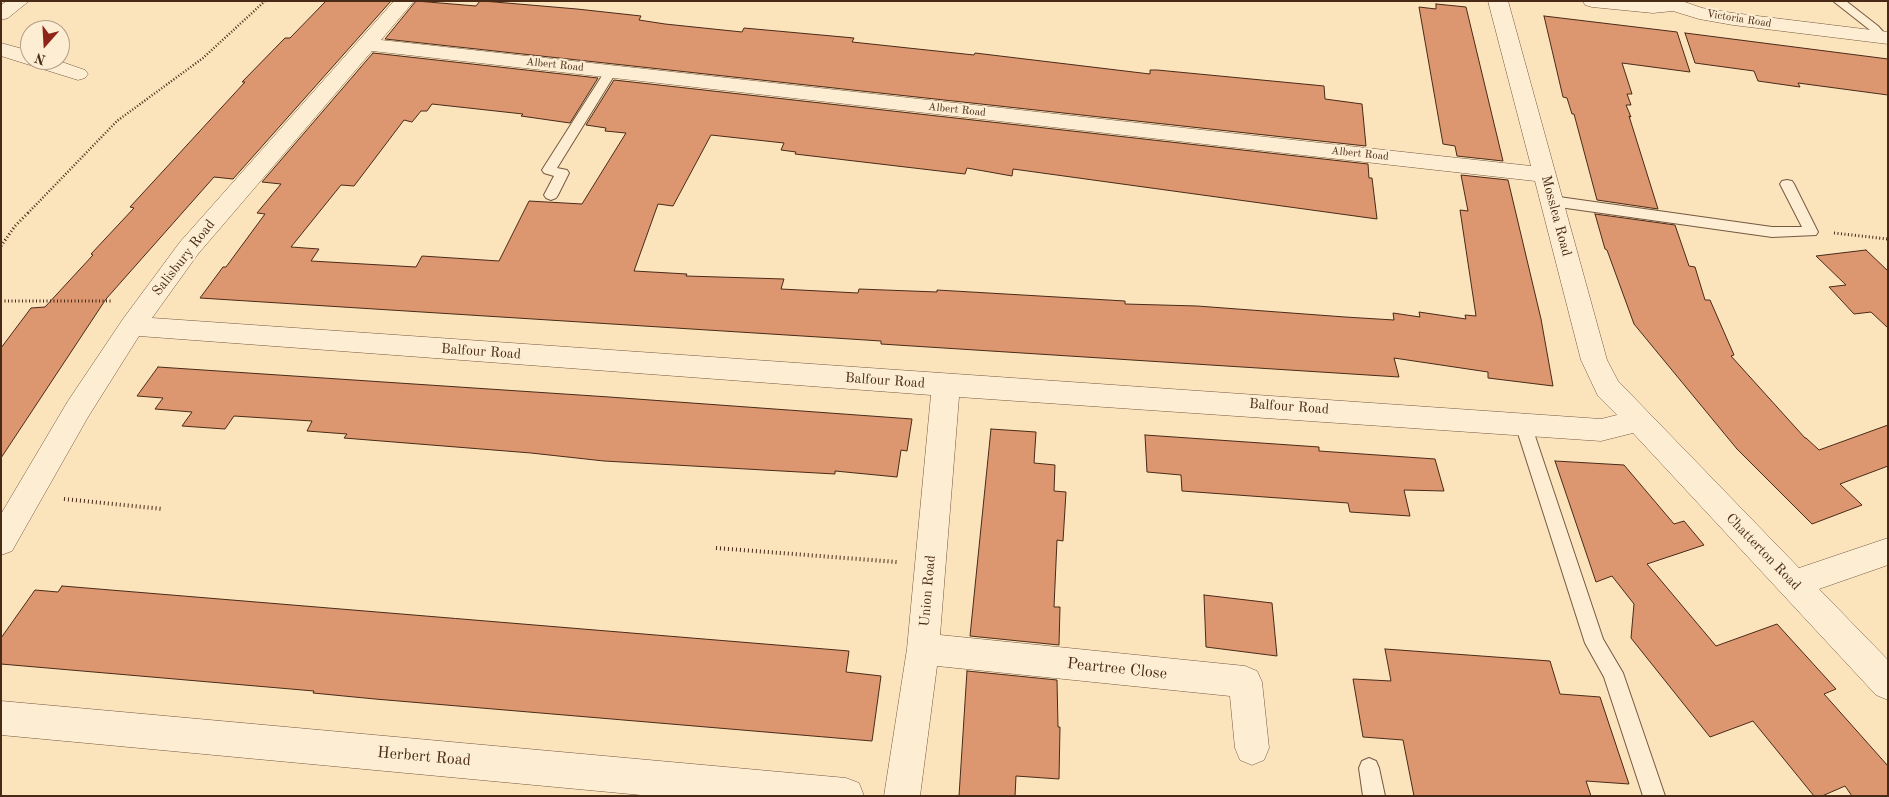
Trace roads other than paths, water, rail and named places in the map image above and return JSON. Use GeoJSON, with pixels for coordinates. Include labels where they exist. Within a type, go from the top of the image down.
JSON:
{"type":"FeatureCollection","features":[{"type":"Feature","properties":{"kind":"street"},"geometry":{"type":"LineString","coordinates":[[1,14],[20,1]]}},
{"type":"Feature","properties":{"kind":"street","name":"Salisbury Road"},"geometry":{"type":"LineString","coordinates":[[1,542],[78,409],[150,301],[195,241],[406,1]]}},
{"type":"Feature","properties":{"kind":"street","name":"Mosslea Road"},"geometry":{"type":"LineString","coordinates":[[1498,1],[1594,360],[1608,388],[1637,420]]}},
{"type":"Feature","properties":{"kind":"street","name":"Victoria Road"},"geometry":{"type":"LineString","coordinates":[[1592,1],[1653,7],[1675,3],[1699,13],[1732,19],[1885,38]]}},
{"type":"Feature","properties":{"kind":"street","name":"Albert Road"},"geometry":{"type":"LineString","coordinates":[[369,45],[1545,175]]}},
{"type":"Feature","properties":{"kind":"street"},"geometry":{"type":"LineString","coordinates":[[1,49],[20,55]]}},
{"type":"Feature","properties":{"kind":"street"},"geometry":{"type":"LineString","coordinates":[[66,70],[78,74]]}},
{"type":"Feature","properties":{"kind":"street","name":"Balfour Road"},"geometry":{"type":"LineString","coordinates":[[132,326],[1601,430],[1637,420]]}},
{"type":"Feature","properties":{"kind":"street","name":"Union Road"},"geometry":{"type":"LineString","coordinates":[[902,796],[922,648],[946,385]]}},
{"type":"Feature","properties":{"kind":"street","name":"Chatterton Road"},"geometry":{"type":"LineString","coordinates":[[1637,420],[1888,684]]}},
{"type":"Feature","properties":{"kind":"street"},"geometry":{"type":"LineString","coordinates":[[1794,584],[1888,551]]}},
{"type":"Feature","properties":{"kind":"street","name":"Peartree Close"},"geometry":{"type":"LineString","coordinates":[[922,648],[1245,682],[1252,748]]}},
{"type":"Feature","properties":{"kind":"street","name":"Herbert Road"},"geometry":{"type":"LineString","coordinates":[[1,718],[846,796]]}},
{"type":"Feature","properties":{"kind":"lane"},"geometry":{"type":"LineString","coordinates":[[1838,1],[1885,38]]}},
{"type":"Feature","properties":{"kind":"lane"},"geometry":{"type":"LineString","coordinates":[[551,195],[562,173],[549,170],[611,72]]}},
{"type":"Feature","properties":{"kind":"lane"},"geometry":{"type":"LineString","coordinates":[[1552,201],[1772,232],[1811,232],[1786,184]]}},
{"type":"Feature","properties":{"kind":"lane"},"geometry":{"type":"LineString","coordinates":[[1523,424],[1595,644],[1613,673],[1654,796]]}},
{"type":"Feature","properties":{"kind":"lane"},"geometry":{"type":"LineString","coordinates":[[1369,768],[1374,796]]}}]}
